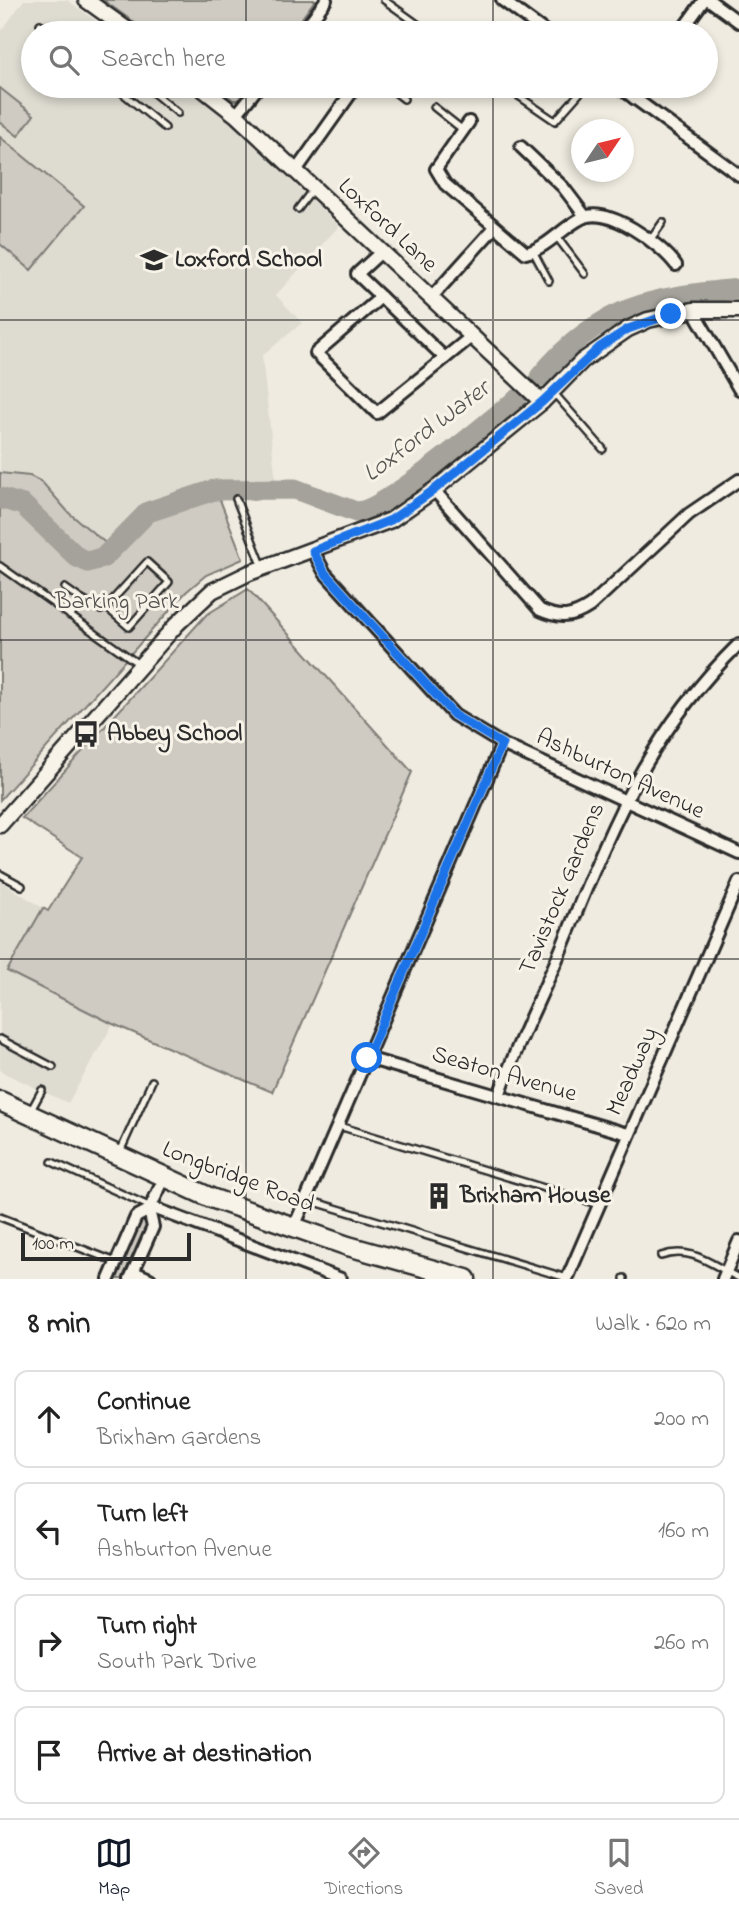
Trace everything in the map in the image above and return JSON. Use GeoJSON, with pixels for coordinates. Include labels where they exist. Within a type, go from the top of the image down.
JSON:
{"type":"FeatureCollection","features":[{"type":"Feature","properties":{"kind":"main road","name":"Longbridge Road"},"geometry":{"type":"LineString","coordinates":[[0,1101],[211,1198],[294,1227],[466,1279]]}},
{"type":"Feature","properties":{"kind":"street"},"geometry":{"type":"LineString","coordinates":[[86,0],[115,21]]}},
{"type":"Feature","properties":{"kind":"street"},"geometry":{"type":"LineString","coordinates":[[311,21],[326,0]]}},
{"type":"Feature","properties":{"kind":"street"},"geometry":{"type":"LineString","coordinates":[[502,0],[531,21]]}},
{"type":"Feature","properties":{"kind":"street"},"geometry":{"type":"LineString","coordinates":[[689,21],[706,0],[739,22]]}},
{"type":"Feature","properties":{"kind":"street","name":"Loxford Lane"},"geometry":{"type":"LineString","coordinates":[[214,98],[236,115],[528,387],[548,397]]}},
{"type":"Feature","properties":{"kind":"street"},"geometry":{"type":"LineString","coordinates":[[236,115],[249,98]]}},
{"type":"Feature","properties":{"kind":"street"},"geometry":{"type":"LineString","coordinates":[[295,172],[347,98]]}},
{"type":"Feature","properties":{"kind":"street"},"geometry":{"type":"LineString","coordinates":[[634,98],[739,175]]}},
{"type":"Feature","properties":{"kind":"street"},"geometry":{"type":"LineString","coordinates":[[466,126],[436,169],[444,184],[526,253],[585,216],[602,217],[652,239],[676,265]]}},
{"type":"Feature","properties":{"kind":"street"},"geometry":{"type":"LineString","coordinates":[[521,147],[563,187],[585,216]]}},
{"type":"Feature","properties":{"kind":"street"},"geometry":{"type":"LineString","coordinates":[[431,298],[495,227]]}},
{"type":"Feature","properties":{"kind":"street"},"geometry":{"type":"LineString","coordinates":[[381,252],[357,274],[445,358]]}},
{"type":"Feature","properties":{"kind":"street"},"geometry":{"type":"LineString","coordinates":[[381,297],[316,354],[377,413],[472,336]]}},
{"type":"Feature","properties":{"kind":"street"},"geometry":{"type":"LineString","coordinates":[[2,820],[140,665],[212,591],[263,568],[391,520],[434,490],[548,397],[582,361],[628,329],[648,320],[693,310],[739,310]]}},
{"type":"Feature","properties":{"kind":"street"},"geometry":{"type":"LineString","coordinates":[[693,310],[739,389]]}},
{"type":"Feature","properties":{"kind":"street"},"geometry":{"type":"LineString","coordinates":[[434,490],[540,610],[564,618],[577,615],[590,606],[679,523],[739,480]]}},
{"type":"Feature","properties":{"kind":"street","name":"Ashburton Avenue"},"geometry":{"type":"LineString","coordinates":[[313,551],[325,573],[454,715],[502,744],[739,853]]}},
{"type":"Feature","properties":{"kind":"street","name":"Tavistock Gardens"},"geometry":{"type":"LineString","coordinates":[[499,1096],[624,800],[659,738],[695,690],[739,644]]}},
{"type":"Feature","properties":{"kind":"street"},"geometry":{"type":"LineString","coordinates":[[294,1227],[502,744]]}},
{"type":"Feature","properties":{"kind":"street","name":"Meadway"},"geometry":{"type":"LineString","coordinates":[[567,1278],[739,882]]}},
{"type":"Feature","properties":{"kind":"street","name":"Seaton Avenue"},"geometry":{"type":"LineString","coordinates":[[367,1058],[628,1134]]}},
{"type":"Feature","properties":{"kind":"street"},"geometry":{"type":"LineString","coordinates":[[109,1279],[136,1217],[150,1208],[165,1177]]}},
{"type":"Feature","properties":{"kind":"street"},"geometry":{"type":"LineString","coordinates":[[150,1208],[153,1227],[132,1275],[150,1279]]}},
{"type":"Feature","properties":{"kind":"street"},"geometry":{"type":"LineString","coordinates":[[150,1208],[341,1279]]}},
{"type":"Feature","properties":{"kind":"street"},"geometry":{"type":"LineString","coordinates":[[724,1275],[739,1241]]}},
{"type":"Feature","properties":{"kind":"lane"},"geometry":{"type":"LineString","coordinates":[[384,0],[413,21]]}},
{"type":"Feature","properties":{"kind":"lane"},"geometry":{"type":"LineString","coordinates":[[129,98],[165,128]]}},
{"type":"Feature","properties":{"kind":"lane"},"geometry":{"type":"LineString","coordinates":[[160,98],[178,113]]}},
{"type":"Feature","properties":{"kind":"lane"},"geometry":{"type":"LineString","coordinates":[[521,98],[555,121],[575,98]]}},
{"type":"Feature","properties":{"kind":"lane"},"geometry":{"type":"LineString","coordinates":[[434,107],[466,126]]}},
{"type":"Feature","properties":{"kind":"lane"},"geometry":{"type":"LineString","coordinates":[[298,209],[313,189]]}},
{"type":"Feature","properties":{"kind":"lane"},"geometry":{"type":"LineString","coordinates":[[652,239],[663,222]]}},
{"type":"Feature","properties":{"kind":"lane"},"geometry":{"type":"LineString","coordinates":[[555,236],[585,274]]}},
{"type":"Feature","properties":{"kind":"lane"},"geometry":{"type":"LineString","coordinates":[[533,251],[549,281]]}},
{"type":"Feature","properties":{"kind":"lane"},"geometry":{"type":"LineString","coordinates":[[548,397],[603,449]]}},
{"type":"Feature","properties":{"kind":"lane"},"geometry":{"type":"LineString","coordinates":[[236,499],[263,568]]}},
{"type":"Feature","properties":{"kind":"lane"},"geometry":{"type":"LineString","coordinates":[[65,588],[101,610],[147,562],[169,582],[129,627],[106,607]]}},
{"type":"Feature","properties":{"kind":"lane"},"geometry":{"type":"LineString","coordinates":[[0,566],[140,665]]}},
{"type":"Feature","properties":{"kind":"lane"},"geometry":{"type":"LineString","coordinates":[[70,616],[82,600]]}},
{"type":"Feature","properties":{"kind":"lane"},"geometry":{"type":"LineString","coordinates":[[0,873],[22,886]]}},
{"type":"Feature","properties":{"kind":"lane"},"geometry":{"type":"LineString","coordinates":[[0,1039],[53,1067]]}},
{"type":"Feature","properties":{"kind":"lane"},"geometry":{"type":"LineString","coordinates":[[119,1156],[152,1081]]}},
{"type":"Feature","properties":{"kind":"lane"},"geometry":{"type":"LineString","coordinates":[[28,1114],[42,1090]]}},
{"type":"Feature","properties":{"kind":"lane"},"geometry":{"type":"LineString","coordinates":[[338,1126],[597,1204]]}},
{"type":"Feature","properties":{"kind":"lane"},"geometry":{"type":"LineString","coordinates":[[52,1162],[150,1208]]}},
{"type":"Feature","properties":{"kind":"lane"},"geometry":{"type":"LineString","coordinates":[[305,1199],[567,1278]]}},
{"type":"Feature","properties":{"kind":"lane"},"geometry":{"type":"LineString","coordinates":[[0,1217],[116,1262]]}},
{"type":"Feature","properties":{"kind":"lane"},"geometry":{"type":"LineString","coordinates":[[662,1256],[673,1252],[690,1253],[724,1275],[739,1278]]}},
{"type":"Feature","properties":{"kind":"shaded area","name":"Loxford School"},"geometry":{"type":"Polygon","coordinates":[[[24,0],[67,0],[96,21],[21,21],[21,98],[200,98],[221,114],[339,226],[276,295],[302,323],[262,356],[276,482],[221,482],[156,502],[137,513],[97,555],[80,551],[27,502],[0,491],[0,33],[24,0]]]}},
{"type":"Feature","properties":{"kind":"shaded area"},"geometry":{"type":"Polygon","coordinates":[[[0,881],[43,908],[8,972],[113,1024],[68,1103],[0,1071],[0,881]]]}},
{"type":"Feature","properties":{"kind":"green space"},"geometry":{"type":"Polygon","coordinates":[[[103,0],[315,0],[300,21],[132,21],[103,0]]]}},
{"type":"Feature","properties":{"kind":"green space"},"geometry":{"type":"Polygon","coordinates":[[[0,88],[34,115],[18,136],[0,122],[0,88]]]}},
{"type":"Feature","properties":{"kind":"green space"},"geometry":{"type":"Polygon","coordinates":[[[0,137],[84,206],[31,270],[0,244],[0,137]]]}},
{"type":"Feature","properties":{"kind":"green space"},"geometry":{"type":"Polygon","coordinates":[[[0,473],[30,476],[42,482],[69,513],[108,545],[97,555],[80,551],[27,502],[0,491],[0,473]]]}},
{"type":"Feature","properties":{"kind":"green space","name":"Barking Park"},"geometry":{"type":"Polygon","coordinates":[[[217,492],[243,559],[206,575],[186,592],[0,800],[0,501],[20,507],[74,558],[95,564],[110,556],[150,514],[217,492]]]}},
{"type":"Feature","properties":{"kind":"green space"},"geometry":{"type":"Polygon","coordinates":[[[248,589],[412,772],[272,1092],[113,1024],[7,971],[43,908],[48,911],[82,857],[22,818],[206,615],[248,589]]]}},
{"type":"Feature","properties":{"kind":"green space"},"geometry":{"type":"Polygon","coordinates":[[[145,1220],[149,1226],[125,1279],[115,1279],[139,1222],[145,1220]]]}},
{"type":"Feature","properties":{"kind":"waterway","name":"Loxford Water"},"geometry":{"type":"LineString","coordinates":[[540,377],[583,334],[629,309],[680,296],[739,289]]}},
{"type":"Feature","properties":{"kind":"waterway","name":"Loxford Water"},"geometry":{"type":"LineString","coordinates":[[0,498],[23,505],[77,557],[88,562],[104,557],[148,512],[214,490],[295,489],[356,512],[370,508],[412,483],[516,400]]}},
{"type":"Feature","properties":{"kind":"place","name":"Loxford School"},"geometry":{"type":"Point","coordinates":[154,260]}},
{"type":"Feature","properties":{"kind":"place","name":"Abbey School"},"geometry":{"type":"Point","coordinates":[86,734]}},
{"type":"Feature","properties":{"kind":"place","name":"Brixham House"},"geometry":{"type":"Point","coordinates":[439,1196]}},
{"type":"Feature","properties":{"kind":"route"},"geometry":{"type":"LineString","coordinates":[[367,1058],[502,744],[454,715],[325,573],[313,551],[391,520],[434,490],[542,402],[582,361],[600,347],[628,329],[671,314]]}}]}
